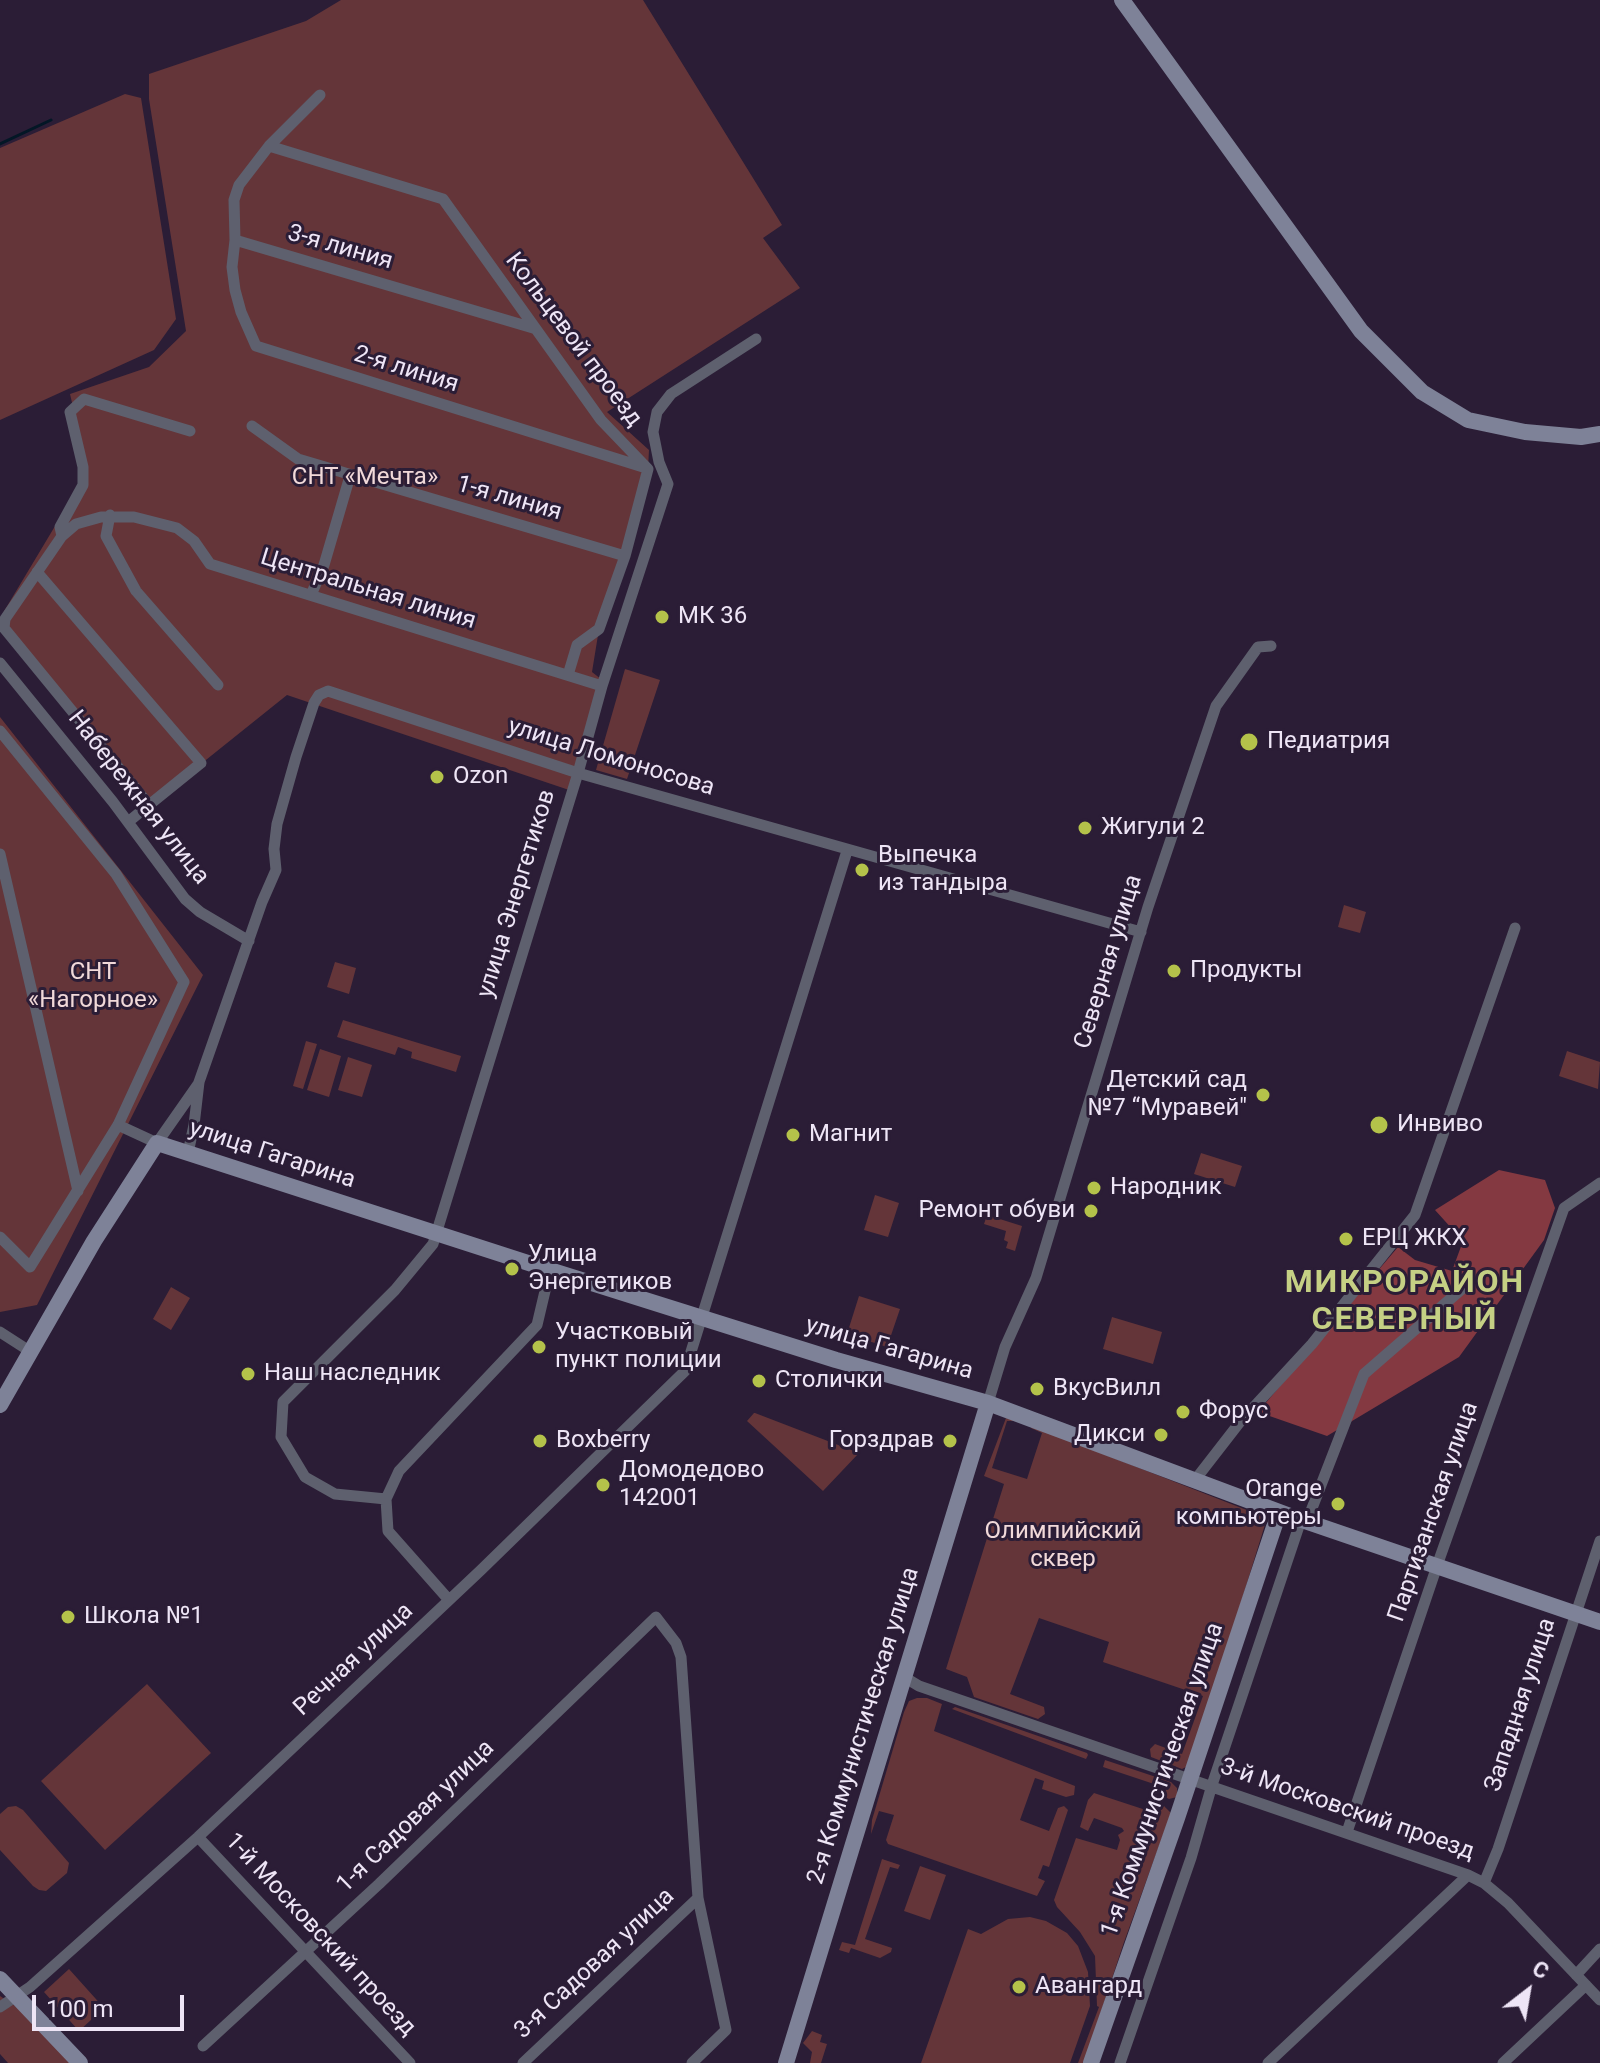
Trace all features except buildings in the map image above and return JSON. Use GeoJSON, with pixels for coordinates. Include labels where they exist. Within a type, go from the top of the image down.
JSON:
{"type":"FeatureCollection","features":[{"type":"Feature","properties":{"kind":"street"},"geometry":{"type":"LineString","coordinates":[[1122,0],[1361,331],[1422,392],[1468,420],[1525,432],[1581,437],[1600,434]]}},
{"type":"Feature","properties":{"kind":"street"},"geometry":{"type":"LineString","coordinates":[[235,240],[234,200],[239,185],[269,146],[320,95]]}},
{"type":"Feature","properties":{"kind":"street","name":"Кольцевой проезд"},"geometry":{"type":"LineString","coordinates":[[269,146],[443,199],[601,420],[648,469]]}},
{"type":"Feature","properties":{"kind":"street","name":"3-я линия"},"geometry":{"type":"LineString","coordinates":[[235,240],[533,329]]}},
{"type":"Feature","properties":{"kind":"street","name":"2-я линия"},"geometry":{"type":"LineString","coordinates":[[235,240],[232,267],[235,290],[256,346],[648,469]]}},
{"type":"Feature","properties":{"kind":"street","name":"улица Энергетиков"},"geometry":{"type":"LineString","coordinates":[[386,1499],[335,1494],[305,1477],[281,1437],[283,1402],[395,1290],[433,1244],[602,686],[668,484],[659,462],[653,432],[657,412],[671,394],[756,339]]}},
{"type":"Feature","properties":{"kind":"street"},"geometry":{"type":"LineString","coordinates":[[62,536],[60,527],[83,485],[83,467],[70,412],[84,399],[190,431]]}},
{"type":"Feature","properties":{"kind":"street","name":"1-я линия"},"geometry":{"type":"LineString","coordinates":[[252,426],[298,459],[625,556]]}},
{"type":"Feature","properties":{"kind":"street"},"geometry":{"type":"LineString","coordinates":[[568,675],[577,645],[599,629],[625,556],[648,469]]}},
{"type":"Feature","properties":{"kind":"street"},"geometry":{"type":"LineString","coordinates":[[311,595],[324,565],[350,476]]}},
{"type":"Feature","properties":{"kind":"street"},"geometry":{"type":"LineString","coordinates":[[149,805],[4,628],[5,619],[62,536],[76,524],[110,515],[106,536],[136,591],[218,685]]}},
{"type":"Feature","properties":{"kind":"street","name":"Центральная линия"},"geometry":{"type":"LineString","coordinates":[[110,515],[134,517],[177,528],[194,541],[210,564],[602,686]]}},
{"type":"Feature","properties":{"kind":"street"},"geometry":{"type":"LineString","coordinates":[[37,572],[201,763],[128,822]]}},
{"type":"Feature","properties":{"kind":"street","name":"Северная улица"},"geometry":{"type":"LineString","coordinates":[[988,1403],[1005,1347],[1036,1278],[1141,932],[1216,706],[1258,647],[1271,646]]}},
{"type":"Feature","properties":{"kind":"street","name":"Набережная улица"},"geometry":{"type":"LineString","coordinates":[[0,663],[192,906],[249,941]]}},
{"type":"Feature","properties":{"kind":"street","name":"улица Ломоносова"},"geometry":{"type":"LineString","coordinates":[[249,941],[276,870],[274,849],[277,824],[300,744],[314,703],[319,695],[328,691],[578,773],[1141,932]]}},
{"type":"Feature","properties":{"kind":"street"},"geometry":{"type":"LineString","coordinates":[[0,731],[116,874],[184,982],[118,1125],[30,1267],[0,1237]]}},
{"type":"Feature","properties":{"kind":"street","name":"Речная улица"},"geometry":{"type":"LineString","coordinates":[[0,2007],[198,1837],[682,1375],[704,1318],[847,851]]}},
{"type":"Feature","properties":{"kind":"street"},"geometry":{"type":"LineString","coordinates":[[0,854],[78,1191]]}},
{"type":"Feature","properties":{"kind":"street"},"geometry":{"type":"LineString","coordinates":[[1195,1480],[1240,1422],[1312,1344],[1415,1215],[1515,928]]}},
{"type":"Feature","properties":{"kind":"street"},"geometry":{"type":"LineString","coordinates":[[188,1153],[199,1082],[249,941]]}},
{"type":"Feature","properties":{"kind":"street"},"geometry":{"type":"LineString","coordinates":[[0,1405],[116,1205],[199,1082]]}},
{"type":"Feature","properties":{"kind":"street"},"geometry":{"type":"LineString","coordinates":[[174,1117],[187,1116],[194,1125]]}},
{"type":"Feature","properties":{"kind":"street"},"geometry":{"type":"LineString","coordinates":[[118,1125],[157,1143]]}},
{"type":"Feature","properties":{"kind":"street","name":"улица Гагарина"},"geometry":{"type":"LineString","coordinates":[[157,1143],[836,1360],[988,1403],[1301,1520],[1600,1622]]}},
{"type":"Feature","properties":{"kind":"street","name":"Партизанская улица"},"geometry":{"type":"LineString","coordinates":[[1347,1832],[1564,1208],[1600,1183]]}},
{"type":"Feature","properties":{"kind":"street"},"geometry":{"type":"LineString","coordinates":[[449,1600],[388,1531],[386,1499],[399,1471],[537,1325],[550,1270]]}},
{"type":"Feature","properties":{"kind":"street"},"geometry":{"type":"LineString","coordinates":[[1120,2063],[1186,1874],[1212,1785],[1301,1520],[1309,1516],[1364,1374],[1471,1281]]}},
{"type":"Feature","properties":{"kind":"street"},"geometry":{"type":"LineString","coordinates":[[0,1332],[31,1352]]}},
{"type":"Feature","properties":{"kind":"street","name":"2-я Коммунистическая улица"},"geometry":{"type":"LineString","coordinates":[[786,2063],[988,1403]]}},
{"type":"Feature","properties":{"kind":"street","name":"1-я Коммунистическая улица"},"geometry":{"type":"LineString","coordinates":[[1091,2063],[1279,1512]]}},
{"type":"Feature","properties":{"kind":"street","name":"Западная улица"},"geometry":{"type":"LineString","coordinates":[[1484,1883],[1600,1541]]}},
{"type":"Feature","properties":{"kind":"street","name":"1-я Садовая улица"},"geometry":{"type":"LineString","coordinates":[[203,2046],[306,1952],[656,1617],[676,1643],[681,1657],[698,1898]]}},
{"type":"Feature","properties":{"kind":"street","name":"3-й Московский проезд"},"geometry":{"type":"LineString","coordinates":[[904,1677],[919,1686],[1468,1875],[1484,1883],[1508,1903],[1576,1975],[1592,1986],[1600,2000]]}},
{"type":"Feature","properties":{"kind":"street","name":"1-й Московский проезд"},"geometry":{"type":"LineString","coordinates":[[198,1837],[410,2063]]}},
{"type":"Feature","properties":{"kind":"street"},"geometry":{"type":"LineString","coordinates":[[1268,2063],[1468,1875]]}},
{"type":"Feature","properties":{"kind":"street"},"geometry":{"type":"LineString","coordinates":[[692,2063],[726,2030],[698,1898]]}},
{"type":"Feature","properties":{"kind":"street","name":"3-я Садовая улица"},"geometry":{"type":"LineString","coordinates":[[523,2063],[698,1898]]}},
{"type":"Feature","properties":{"kind":"street"},"geometry":{"type":"LineString","coordinates":[[1576,1975],[1600,1949]]}},
{"type":"Feature","properties":{"kind":"street"},"geometry":{"type":"LineString","coordinates":[[0,1979],[80,2063]]}},
{"type":"Feature","properties":{"kind":"street"},"geometry":{"type":"LineString","coordinates":[[1503,2063],[1592,1986]]}},
{"type":"Feature","properties":{"kind":"green space","name":"СНТ «Мечта»"},"geometry":{"type":"Polygon","coordinates":[[[341,0],[643,0],[782,225],[763,238],[800,288],[607,412],[649,450],[648,469],[599,629],[592,672],[606,683],[572,791],[287,695],[146,808],[0,618],[88,471],[70,394],[149,367],[186,331],[149,99],[149,74],[306,21],[341,0]]]}},
{"type":"Feature","properties":{"kind":"green space"},"geometry":{"type":"Polygon","coordinates":[[[125,94],[141,98],[176,319],[154,350],[0,420],[0,148],[125,94]]]}},
{"type":"Feature","properties":{"kind":"green space"},"geometry":{"type":"Polygon","coordinates":[[[625,669],[660,680],[627,779],[596,770],[625,669]]]}},
{"type":"Feature","properties":{"kind":"green space","name":"СНТ «Нагорное»"},"geometry":{"type":"Polygon","coordinates":[[[0,717],[203,975],[37,1305],[0,1312],[0,717]]]}},
{"type":"Feature","properties":{"kind":"green space"},"geometry":{"type":"Polygon","coordinates":[[[1344,905],[1366,912],[1360,933],[1338,927],[1344,905]]]}},
{"type":"Feature","properties":{"kind":"green space"},"geometry":{"type":"Polygon","coordinates":[[[335,962],[356,968],[349,994],[327,987],[335,962]]]}},
{"type":"Feature","properties":{"kind":"green space"},"geometry":{"type":"Polygon","coordinates":[[[343,1020],[461,1056],[456,1072],[411,1058],[412,1052],[398,1047],[395,1055],[337,1037],[343,1020]]]}},
{"type":"Feature","properties":{"kind":"green space"},"geometry":{"type":"Polygon","coordinates":[[[306,1041],[317,1044],[303,1089],[293,1086],[306,1041]]]}},
{"type":"Feature","properties":{"kind":"green space"},"geometry":{"type":"Polygon","coordinates":[[[320,1049],[341,1056],[329,1097],[307,1090],[320,1049]]]}},
{"type":"Feature","properties":{"kind":"green space"},"geometry":{"type":"Polygon","coordinates":[[[1567,1051],[1600,1062],[1598,1089],[1559,1076],[1567,1051]]]}},
{"type":"Feature","properties":{"kind":"green space"},"geometry":{"type":"Polygon","coordinates":[[[348,1057],[372,1065],[362,1097],[338,1090],[348,1057]]]}},
{"type":"Feature","properties":{"kind":"green space"},"geometry":{"type":"Polygon","coordinates":[[[1201,1153],[1242,1166],[1235,1187],[1194,1174],[1201,1153]]]}},
{"type":"Feature","properties":{"kind":"green space"},"geometry":{"type":"Polygon","coordinates":[[[875,1195],[899,1203],[888,1237],[864,1230],[875,1195]]]}},
{"type":"Feature","properties":{"kind":"green space"},"geometry":{"type":"Polygon","coordinates":[[[987,1215],[1022,1226],[1015,1251],[1006,1248],[1006,1231],[984,1224],[987,1215]]]}},
{"type":"Feature","properties":{"kind":"green space"},"geometry":{"type":"Polygon","coordinates":[[[171,1287],[190,1298],[171,1330],[153,1319],[171,1287]]]}},
{"type":"Feature","properties":{"kind":"green space"},"geometry":{"type":"Polygon","coordinates":[[[859,1296],[900,1309],[887,1347],[847,1334],[859,1296]]]}},
{"type":"Feature","properties":{"kind":"green space"},"geometry":{"type":"Polygon","coordinates":[[[1112,1317],[1162,1332],[1153,1364],[1103,1349],[1112,1317]]]}},
{"type":"Feature","properties":{"kind":"green space"},"geometry":{"type":"Polygon","coordinates":[[[754,1413],[859,1453],[823,1491],[747,1421],[754,1413]]]}},
{"type":"Feature","properties":{"kind":"green space","name":"Олимпийский сквер"},"geometry":{"type":"Polygon","coordinates":[[[1006,1418],[1016,1421],[1007,1421],[992,1468],[1027,1479],[1042,1433],[1032,1426],[1267,1518],[1194,1755],[1186,1767],[1182,1769],[1151,1757],[1150,1749],[1155,1744],[1182,1754],[1203,1696],[1103,1662],[1109,1642],[1039,1618],[1010,1694],[1044,1707],[1045,1714],[1038,1719],[974,1697],[967,1677],[946,1669],[1004,1484],[984,1476],[1006,1418]]]}},
{"type":"Feature","properties":{"kind":"green space"},"geometry":{"type":"Polygon","coordinates":[[[147,1684],[211,1753],[105,1850],[41,1781],[147,1684]]]}},
{"type":"Feature","properties":{"kind":"green space"},"geometry":{"type":"Polygon","coordinates":[[[917,1698],[942,1704],[934,1731],[1075,1786],[1074,1795],[1066,1797],[1042,1789],[1044,1781],[1035,1778],[1020,1820],[1049,1831],[1058,1808],[1064,1806],[1068,1810],[1049,1867],[1043,1865],[1038,1878],[1045,1881],[1037,1896],[888,1844],[886,1840],[894,1815],[879,1811],[871,1834],[872,1820],[904,1712],[909,1701],[917,1698]]]}},
{"type":"Feature","properties":{"kind":"green space"},"geometry":{"type":"Polygon","coordinates":[[[955,1707],[1088,1755],[1086,1759],[952,1709],[955,1707]]]}},
{"type":"Feature","properties":{"kind":"green space"},"geometry":{"type":"Polygon","coordinates":[[[1105,1760],[1171,1782],[1177,1788],[1177,1797],[1169,1799],[1165,1797],[1166,1788],[1103,1767],[1105,1760]]]}},
{"type":"Feature","properties":{"kind":"green space"},"geometry":{"type":"Polygon","coordinates":[[[1094,1793],[1158,1814],[1164,1806],[1171,1813],[1084,2063],[1078,2063],[1099,2007],[1095,1956],[1054,1900],[1076,1838],[1117,1850],[1118,1835],[1124,1831],[1122,1828],[1094,1818],[1088,1831],[1080,1827],[1088,1800],[1094,1793]]]}},
{"type":"Feature","properties":{"kind":"green space"},"geometry":{"type":"Polygon","coordinates":[[[16,1806],[23,1810],[69,1863],[67,1873],[46,1891],[33,1886],[0,1850],[0,1814],[8,1807],[16,1806]]]}},
{"type":"Feature","properties":{"kind":"green space"},"geometry":{"type":"Polygon","coordinates":[[[882,1859],[900,1865],[898,1869],[890,1867],[865,1939],[892,1948],[891,1952],[880,1958],[851,1948],[849,1953],[839,1950],[842,1942],[855,1945],[882,1859]]]}},
{"type":"Feature","properties":{"kind":"green space"},"geometry":{"type":"Polygon","coordinates":[[[920,1866],[946,1875],[930,1920],[904,1911],[920,1866]]]}},
{"type":"Feature","properties":{"kind":"green space","name":"Авангард"},"geometry":{"type":"Polygon","coordinates":[[[1030,1917],[1046,1921],[1067,1933],[1078,1946],[1088,1972],[1090,2006],[1070,2063],[921,2063],[968,1929],[981,1934],[1008,1919],[1030,1917]]]}},
{"type":"Feature","properties":{"kind":"green space"},"geometry":{"type":"Polygon","coordinates":[[[69,1969],[104,2008],[79,2031],[44,1992],[69,1969]]]}},
{"type":"Feature","properties":{"kind":"green space"},"geometry":{"type":"Polygon","coordinates":[[[0,1996],[18,2008],[71,2063],[8,2063],[0,2054],[0,1996]]]}},
{"type":"Feature","properties":{"kind":"green space"},"geometry":{"type":"Polygon","coordinates":[[[812,2031],[822,2035],[820,2042],[827,2044],[821,2063],[810,2063],[812,2052],[803,2043],[812,2031]]]}},
{"type":"Feature","properties":{"kind":"shaded area"},"geometry":{"type":"Polygon","coordinates":[[[1499,1170],[1545,1180],[1555,1208],[1544,1240],[1459,1357],[1327,1436],[1258,1412],[1398,1247],[1415,1260],[1452,1271],[1463,1241],[1435,1210],[1499,1170]]]}},
{"type":"Feature","properties":{"kind":"waterway"},"geometry":{"type":"LineString","coordinates":[[0,144],[51,120]]}},
{"type":"Feature","properties":{"kind":"place","name":"МК 36"},"geometry":{"type":"Point","coordinates":[662,617]}},
{"type":"Feature","properties":{"kind":"place","name":"Педиатрия"},"geometry":{"type":"Point","coordinates":[1249,742]}},
{"type":"Feature","properties":{"kind":"place","name":"Ozon"},"geometry":{"type":"Point","coordinates":[437,777]}},
{"type":"Feature","properties":{"kind":"place","name":"Жигули 2"},"geometry":{"type":"Point","coordinates":[1085,828]}},
{"type":"Feature","properties":{"kind":"place","name":"Выпечка из тандыра"},"geometry":{"type":"Point","coordinates":[862,870]}},
{"type":"Feature","properties":{"kind":"place","name":"Продукты"},"geometry":{"type":"Point","coordinates":[1174,971]}},
{"type":"Feature","properties":{"kind":"place","name":"Детский сад №7 “Муравей\""},"geometry":{"type":"Point","coordinates":[1263,1095]}},
{"type":"Feature","properties":{"kind":"place","name":"Инвиво"},"geometry":{"type":"Point","coordinates":[1379,1125]}},
{"type":"Feature","properties":{"kind":"place","name":"Магнит"},"geometry":{"type":"Point","coordinates":[793,1135]}},
{"type":"Feature","properties":{"kind":"place","name":"Народник"},"geometry":{"type":"Point","coordinates":[1094,1188]}},
{"type":"Feature","properties":{"kind":"place","name":"Ремонт обуви"},"geometry":{"type":"Point","coordinates":[1091,1211]}},
{"type":"Feature","properties":{"kind":"place","name":"ЕРЦ ЖКХ"},"geometry":{"type":"Point","coordinates":[1346,1239]}},
{"type":"Feature","properties":{"kind":"place","name":"Улица Энергетиков"},"geometry":{"type":"Point","coordinates":[512,1269]}},
{"type":"Feature","properties":{"kind":"place","name":"Участковый пункт полиции"},"geometry":{"type":"Point","coordinates":[539,1347]}},
{"type":"Feature","properties":{"kind":"place","name":"Наш наследник"},"geometry":{"type":"Point","coordinates":[248,1374]}},
{"type":"Feature","properties":{"kind":"place","name":"Столички"},"geometry":{"type":"Point","coordinates":[759,1381]}},
{"type":"Feature","properties":{"kind":"place","name":"ВкусВилл"},"geometry":{"type":"Point","coordinates":[1037,1389]}},
{"type":"Feature","properties":{"kind":"place","name":"Форус"},"geometry":{"type":"Point","coordinates":[1183,1412]}},
{"type":"Feature","properties":{"kind":"place","name":"Дикси"},"geometry":{"type":"Point","coordinates":[1161,1435]}},
{"type":"Feature","properties":{"kind":"place","name":"Boxberry"},"geometry":{"type":"Point","coordinates":[540,1441]}},
{"type":"Feature","properties":{"kind":"place","name":"Горздрав"},"geometry":{"type":"Point","coordinates":[950,1441]}},
{"type":"Feature","properties":{"kind":"place","name":"Домодедово 142001"},"geometry":{"type":"Point","coordinates":[603,1485]}},
{"type":"Feature","properties":{"kind":"place","name":"Orange компьютеры"},"geometry":{"type":"Point","coordinates":[1338,1504]}},
{"type":"Feature","properties":{"kind":"place","name":"Школа №1"},"geometry":{"type":"Point","coordinates":[68,1617]}},
{"type":"Feature","properties":{"kind":"place","name":"Авангард"},"geometry":{"type":"Point","coordinates":[1019,1987]}},
{"type":"Feature","properties":{"kind":"district","name":"МИКРОРАЙОН СЕВЕРНЫЙ"},"geometry":{"type":"Point","coordinates":[1405,1302]}}]}
